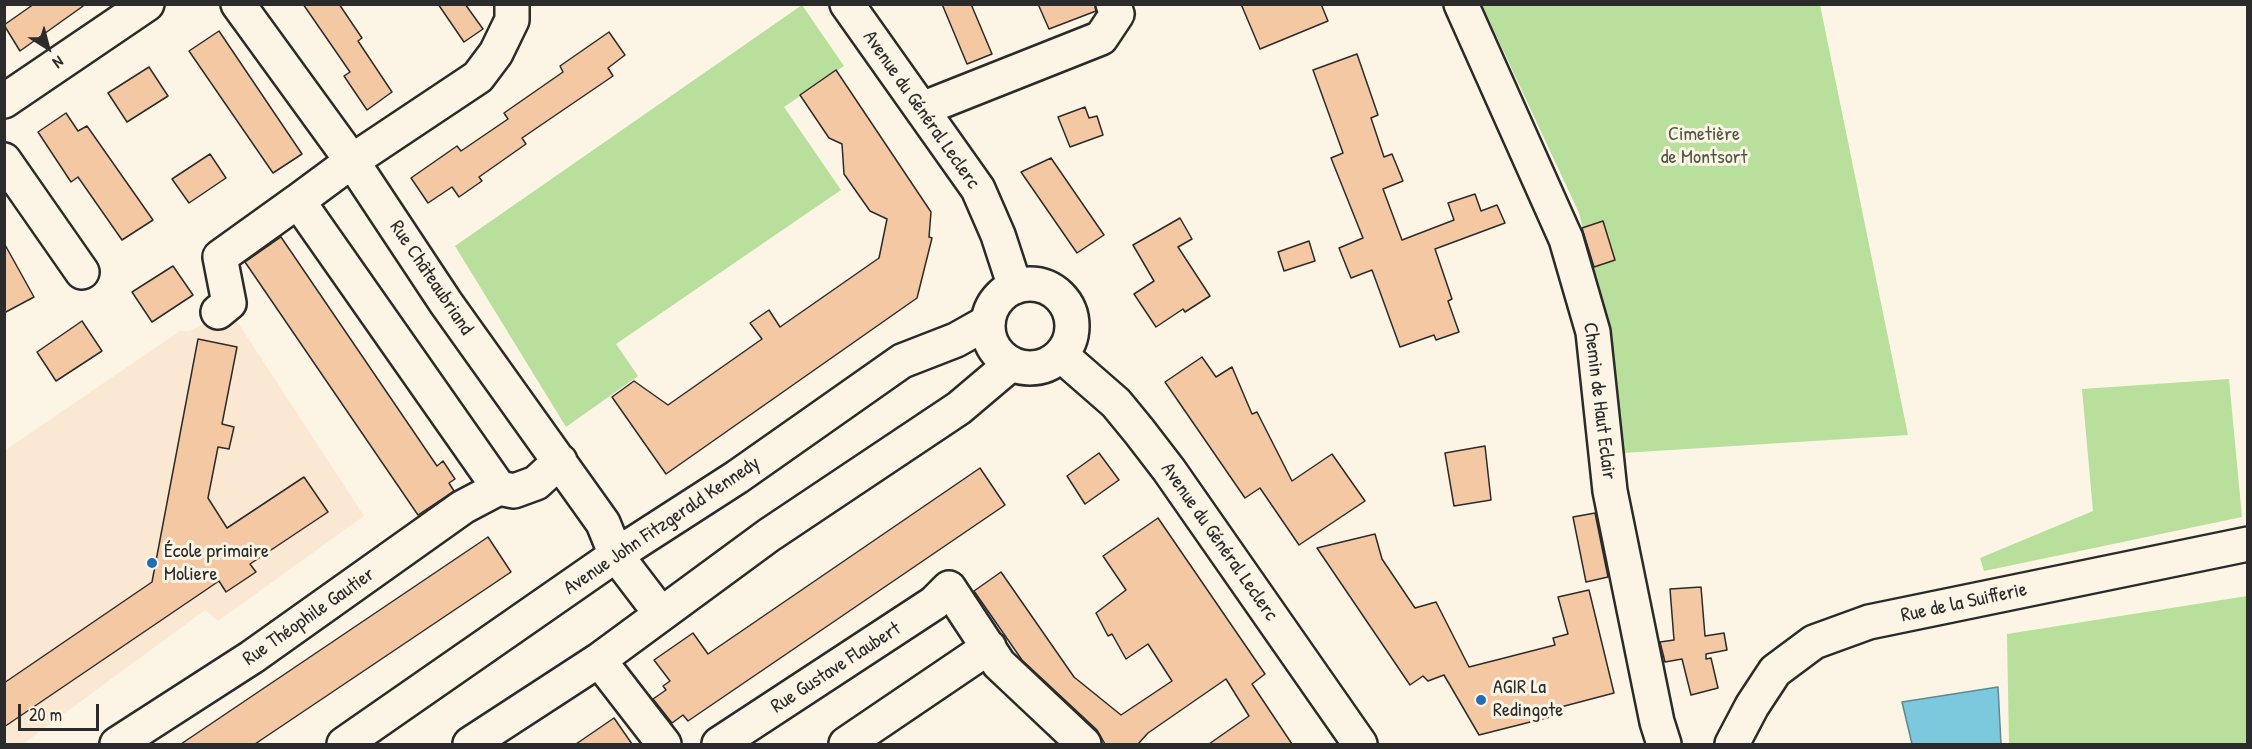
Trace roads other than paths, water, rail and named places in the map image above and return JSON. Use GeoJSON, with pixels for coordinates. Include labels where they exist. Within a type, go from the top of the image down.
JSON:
{"type":"FeatureCollection","features":[{"type":"Feature","properties":{"kind":"street"},"geometry":{"type":"LineString","coordinates":[[4,101],[147,4]]}},
{"type":"Feature","properties":{"kind":"street","name":"Rue Châteaubriand"},"geometry":{"type":"LineString","coordinates":[[238,4],[352,161],[446,303],[603,523],[616,555],[649,595],[661,614]]}},
{"type":"Feature","properties":{"kind":"street"},"geometry":{"type":"LineString","coordinates":[[218,312],[229,303],[220,257],[352,161],[478,77],[496,53],[512,20],[512,4]]}},
{"type":"Feature","properties":{"kind":"street","name":"Avenue du Général Leclerc"},"geometry":{"type":"LineString","coordinates":[[847,4],[978,189],[998,235],[1015,287]]}},
{"type":"Feature","properties":{"kind":"street"},"geometry":{"type":"LineString","coordinates":[[921,109],[1101,38],[1117,14],[1113,4]]}},
{"type":"Feature","properties":{"kind":"street","name":"Chemin de Haut Eclair"},"geometry":{"type":"LineString","coordinates":[[1461,4],[1566,239],[1593,332],[1610,491],[1657,722],[1664,744]]}},
{"type":"Feature","properties":{"kind":"street"},"geometry":{"type":"LineString","coordinates":[[4,160],[82,272]]}},
{"type":"Feature","properties":{"kind":"street"},"geometry":{"type":"LineString","coordinates":[[298,201],[499,488],[514,491],[536,483],[560,461]]}},
{"type":"Feature","properties":{"kind":"street"},"geometry":{"type":"LineString","coordinates":[[1028,284],[1051,290],[1068,308],[1071,333],[1068,345],[1061,355],[1046,365],[1028,368],[1011,364],[1002,358],[991,342],[988,322],[991,310],[997,301],[1015,287],[1028,284]]}},
{"type":"Feature","properties":{"kind":"street","name":"Avenue John Fitzgerald Kennedy"},"geometry":{"type":"LineString","coordinates":[[344,744],[616,555],[737,477],[902,361],[956,339],[988,322]]}},
{"type":"Feature","properties":{"kind":"street","name":"Avenue du Général Leclerc"},"geometry":{"type":"LineString","coordinates":[[1061,355],[1116,403],[1140,431],[1360,744]]}},
{"type":"Feature","properties":{"kind":"street"},"geometry":{"type":"LineString","coordinates":[[470,744],[599,660],[769,535],[959,408],[1011,364]]}},
{"type":"Feature","properties":{"kind":"street","name":"Rue Théophile Gautier"},"geometry":{"type":"LineString","coordinates":[[117,744],[252,657],[464,507],[499,488]]}},
{"type":"Feature","properties":{"kind":"street","name":"Rue de la Suifferie"},"geometry":{"type":"LineString","coordinates":[[1732,744],[1775,670],[1814,642],[1869,622],[2247,544]]}},
{"type":"Feature","properties":{"kind":"street","name":"Rue Gustave Flaubert"},"geometry":{"type":"LineString","coordinates":[[719,744],[934,603],[949,588],[988,648]]}},
{"type":"Feature","properties":{"kind":"street"},"geometry":{"type":"LineString","coordinates":[[846,744],[988,648],[999,664],[1084,744]]}},
{"type":"Feature","properties":{"kind":"street"},"geometry":{"type":"LineString","coordinates":[[599,660],[664,744]]}},
{"type":"Feature","properties":{"kind":"water"},"geometry":{"type":"Polygon","coordinates":[[[1998,687],[2001,744],[1912,744],[1902,702],[1998,687]]]}},
{"type":"Feature","properties":{"kind":"place","name":"École primaire Moliere"},"geometry":{"type":"Point","coordinates":[152,563]}},
{"type":"Feature","properties":{"kind":"place","name":"AGIR La Redingote"},"geometry":{"type":"Point","coordinates":[1481,700]}},
{"type":"Feature","properties":{"kind":"park label","name":"Cimetière de Montsort"},"geometry":{"type":"Point","coordinates":[1704,146]}}]}
